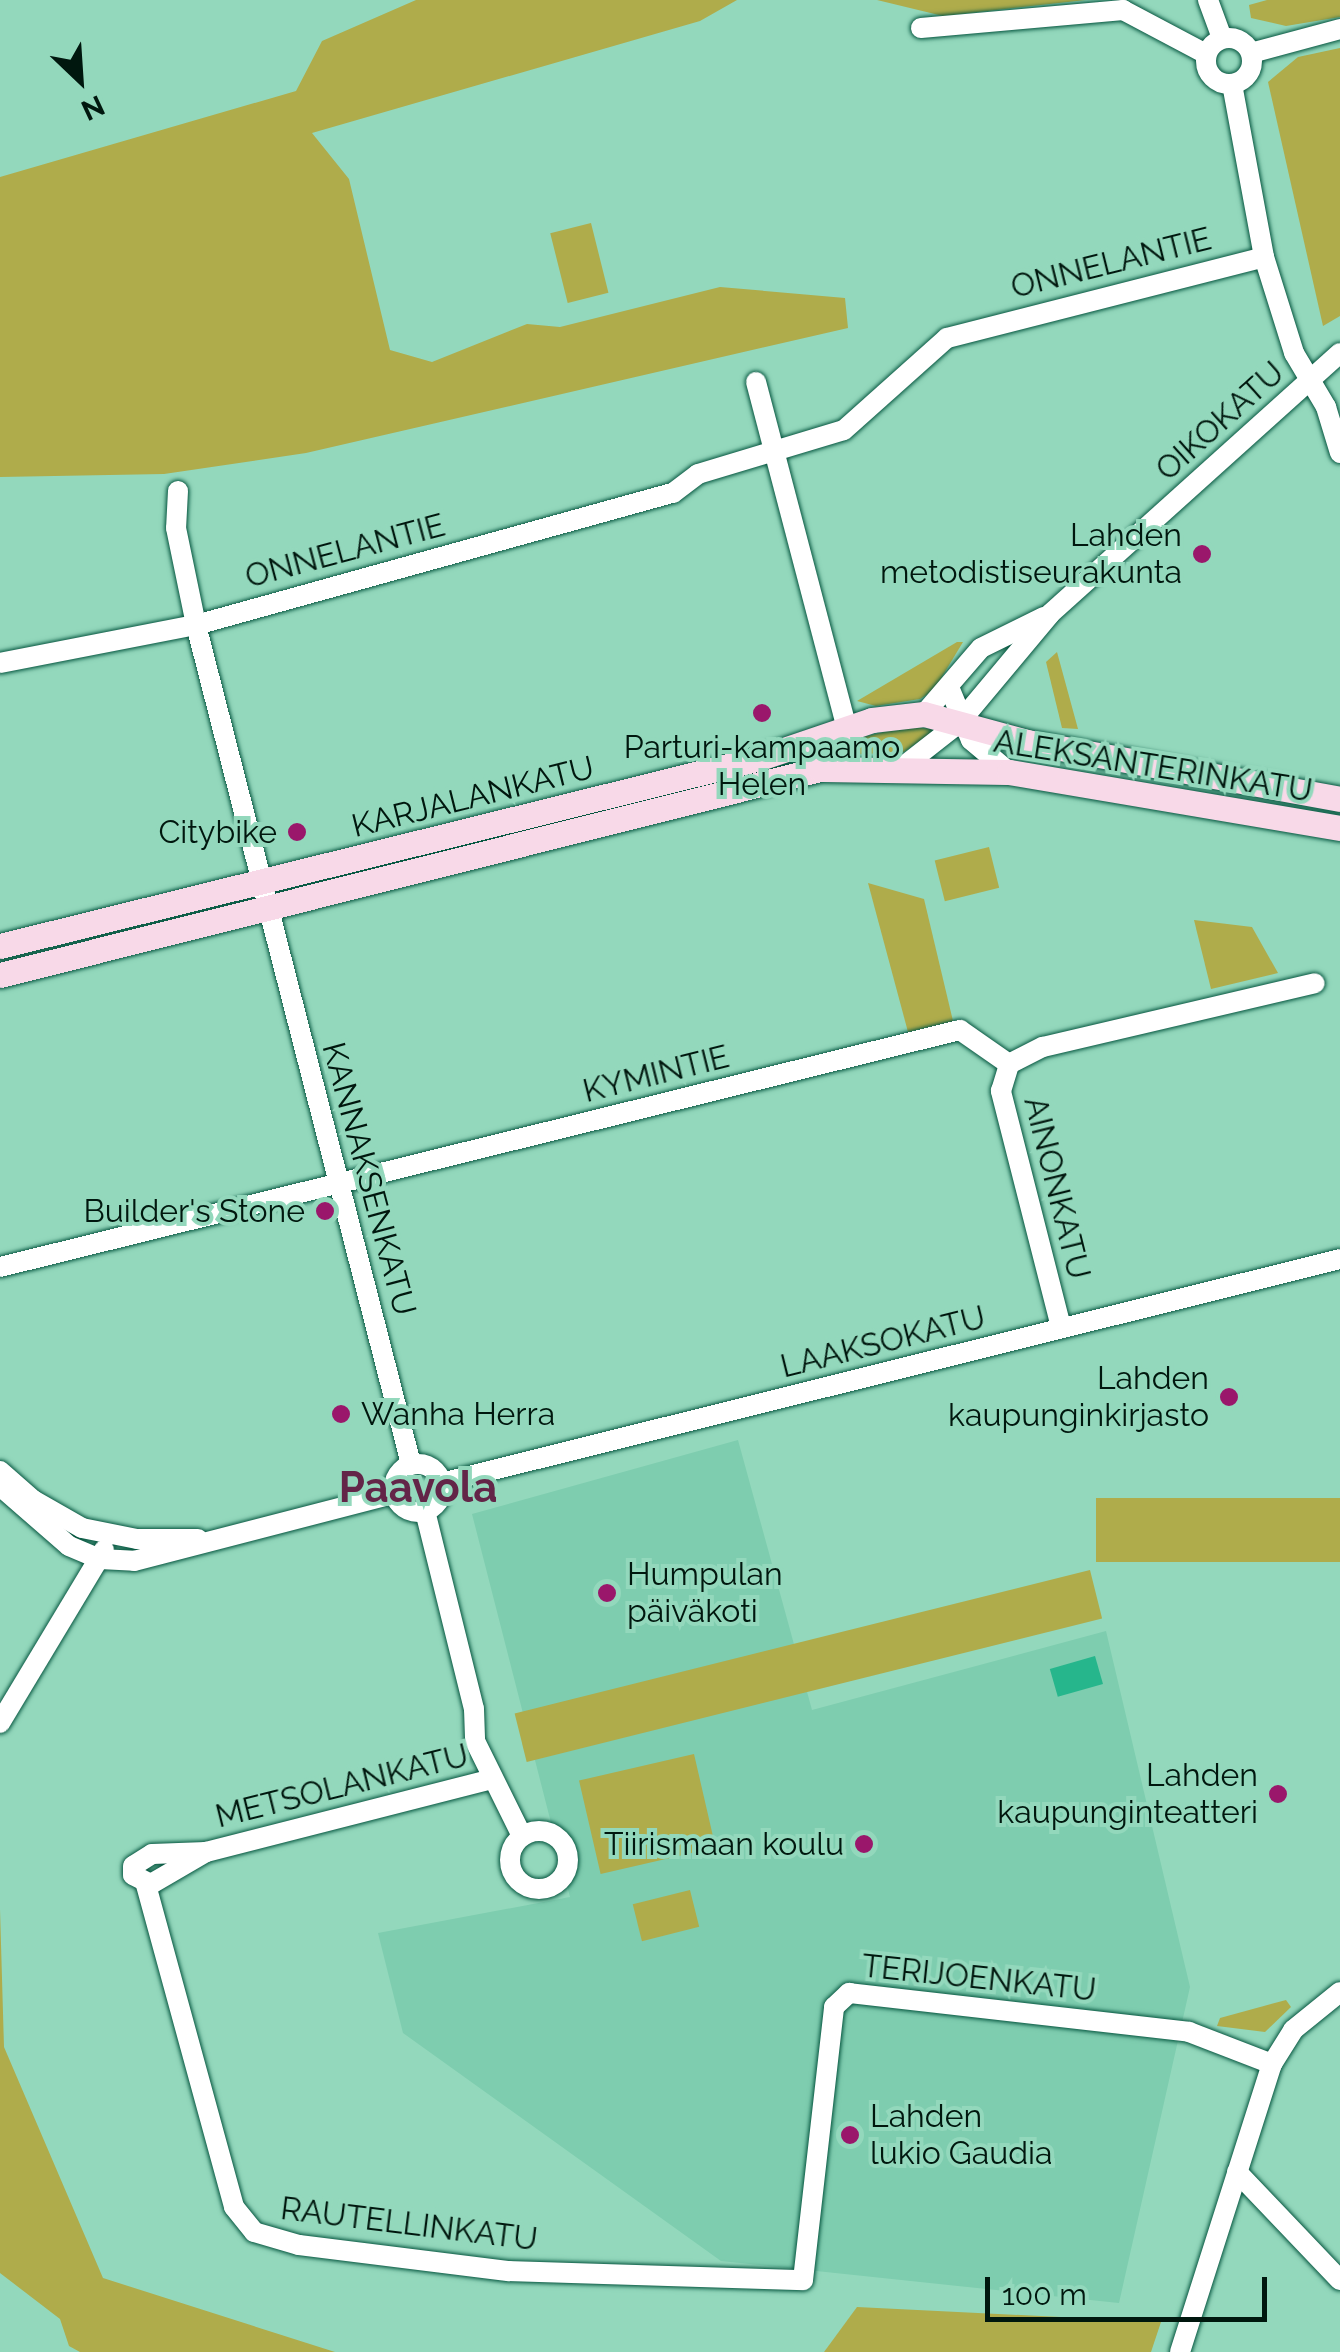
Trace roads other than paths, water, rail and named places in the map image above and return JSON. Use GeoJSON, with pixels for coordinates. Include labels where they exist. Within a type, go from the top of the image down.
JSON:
{"type":"FeatureCollection","features":[{"type":"Feature","properties":{"kind":"main road","name":"KARJALANKATU"},"geometry":{"type":"LineString","coordinates":[[0,975],[265,896],[760,758],[847,728],[924,714],[960,723]]}},
{"type":"Feature","properties":{"kind":"main road","name":"ALEKSANTERINKATU"},"geometry":{"type":"LineString","coordinates":[[960,723],[1340,800]]}},
{"type":"Feature","properties":{"kind":"main road","name":"KARJALANKATU"},"geometry":{"type":"LineString","coordinates":[[0,946],[265,896],[762,779],[904,766],[956,770]]}},
{"type":"Feature","properties":{"kind":"main road","name":"ALEKSANTERINKATU"},"geometry":{"type":"LineString","coordinates":[[956,770],[1009,772],[1340,828]]}},
{"type":"Feature","properties":{"kind":"street"},"geometry":{"type":"LineString","coordinates":[[1215,2],[1222,38]]}},
{"type":"Feature","properties":{"kind":"street"},"geometry":{"type":"LineString","coordinates":[[921,28],[1123,10],[1206,54],[1211,76],[1232,84]]}},
{"type":"Feature","properties":{"kind":"street"},"geometry":{"type":"LineString","coordinates":[[1251,54],[1340,29]]}},
{"type":"Feature","properties":{"kind":"street"},"geometry":{"type":"LineString","coordinates":[[1222,38],[1243,42],[1251,54],[1248,73],[1232,84]]}},
{"type":"Feature","properties":{"kind":"street"},"geometry":{"type":"LineString","coordinates":[[1206,54],[1222,38]]}},
{"type":"Feature","properties":{"kind":"street"},"geometry":{"type":"LineString","coordinates":[[1232,84],[1264,257],[1294,352],[1340,452]]}},
{"type":"Feature","properties":{"kind":"street","name":"ONNELANTIE"},"geometry":{"type":"LineString","coordinates":[[0,663],[196,626],[672,493],[698,474],[844,430],[947,338],[1264,257]]}},
{"type":"Feature","properties":{"kind":"street","name":"OIKOKATU"},"geometry":{"type":"LineString","coordinates":[[904,766],[960,723],[1050,614],[1340,352]]}},
{"type":"Feature","properties":{"kind":"street"},"geometry":{"type":"LineString","coordinates":[[756,382],[847,728]]}},
{"type":"Feature","properties":{"kind":"street","name":"KANNAKSENKATU"},"geometry":{"type":"LineString","coordinates":[[178,491],[176,528],[196,626],[411,1464]]}},
{"type":"Feature","properties":{"kind":"street","name":"OIKOKATU"},"geometry":{"type":"LineString","coordinates":[[924,714],[981,648],[1050,614]]}},
{"type":"Feature","properties":{"kind":"street"},"geometry":{"type":"LineString","coordinates":[[949,687],[960,723],[1009,772]]}},
{"type":"Feature","properties":{"kind":"street"},"geometry":{"type":"LineString","coordinates":[[1009,1064],[1043,1047],[1315,983]]}},
{"type":"Feature","properties":{"kind":"street","name":"KYMINTIE"},"geometry":{"type":"LineString","coordinates":[[0,1268],[960,1030],[1009,1064]]}},
{"type":"Feature","properties":{"kind":"street","name":"AINONKATU"},"geometry":{"type":"LineString","coordinates":[[1009,1064],[1001,1090],[1062,1328]]}},
{"type":"Feature","properties":{"kind":"street","name":"LAAKSOKATU"},"geometry":{"type":"LineString","coordinates":[[442,1483],[1340,1258]]}},
{"type":"Feature","properties":{"kind":"street"},"geometry":{"type":"LineString","coordinates":[[411,1464],[436,1471],[442,1483],[435,1505],[425,1511],[412,1512],[394,1494],[394,1482],[411,1464]]}},
{"type":"Feature","properties":{"kind":"street"},"geometry":{"type":"LineString","coordinates":[[0,1470],[49,1510],[112,1535],[220,1538]]}},
{"type":"Feature","properties":{"kind":"street"},"geometry":{"type":"LineString","coordinates":[[0,1486],[69,1546],[100,1559],[177,1554],[220,1538],[394,1494]]}},
{"type":"Feature","properties":{"kind":"street"},"geometry":{"type":"LineString","coordinates":[[425,1511],[474,1709],[490,1737],[493,1779],[522,1836]]}},
{"type":"Feature","properties":{"kind":"street"},"geometry":{"type":"LineString","coordinates":[[0,1723],[112,1535]]}},
{"type":"Feature","properties":{"kind":"street","name":"METSOLANKATU"},"geometry":{"type":"LineString","coordinates":[[146,1885],[132,1875],[142,1858],[206,1852],[493,1779]]}},
{"type":"Feature","properties":{"kind":"street","name":"RAUTELLINKATU"},"geometry":{"type":"LineString","coordinates":[[146,1885],[234,2207],[254,2232],[299,2245],[509,2271],[804,2280]]}},
{"type":"Feature","properties":{"kind":"street"},"geometry":{"type":"LineString","coordinates":[[1180,2352],[1272,2064],[1294,2030],[1340,1992]]}},
{"type":"Feature","properties":{"kind":"street","name":"TERIJOENKATU"},"geometry":{"type":"LineString","coordinates":[[804,2280],[834,2006],[841,1995],[1189,2032],[1272,2064]]}},
{"type":"Feature","properties":{"kind":"street"},"geometry":{"type":"LineString","coordinates":[[1238,2172],[1340,2280]]}},
{"type":"Feature","properties":{"kind":"place","name":"Lahden metodistiseurakunta"},"geometry":{"type":"Point","coordinates":[1202,554]}},
{"type":"Feature","properties":{"kind":"place","name":"Parturi-kampaamo Helen"},"geometry":{"type":"Point","coordinates":[762,713]}},
{"type":"Feature","properties":{"kind":"place","name":"Citybike"},"geometry":{"type":"Point","coordinates":[297,832]}},
{"type":"Feature","properties":{"kind":"place","name":"Builder's Stone"},"geometry":{"type":"Point","coordinates":[325,1211]}},
{"type":"Feature","properties":{"kind":"place","name":"Lahden kaupunginkirjasto"},"geometry":{"type":"Point","coordinates":[1229,1397]}},
{"type":"Feature","properties":{"kind":"place","name":"Wanha Herra"},"geometry":{"type":"Point","coordinates":[341,1414]}},
{"type":"Feature","properties":{"kind":"place","name":"Humpulan päiväkoti"},"geometry":{"type":"Point","coordinates":[607,1593]}},
{"type":"Feature","properties":{"kind":"place","name":"Lahden kaupunginteatteri"},"geometry":{"type":"Point","coordinates":[1278,1794]}},
{"type":"Feature","properties":{"kind":"place","name":"Tiirismaan koulu"},"geometry":{"type":"Point","coordinates":[864,1844]}},
{"type":"Feature","properties":{"kind":"place","name":"Lahden lukio Gaudia"},"geometry":{"type":"Point","coordinates":[850,2135]}},
{"type":"Feature","properties":{"kind":"district","name":"Paavola"},"geometry":{"type":"Point","coordinates":[418,1488]}}]}
